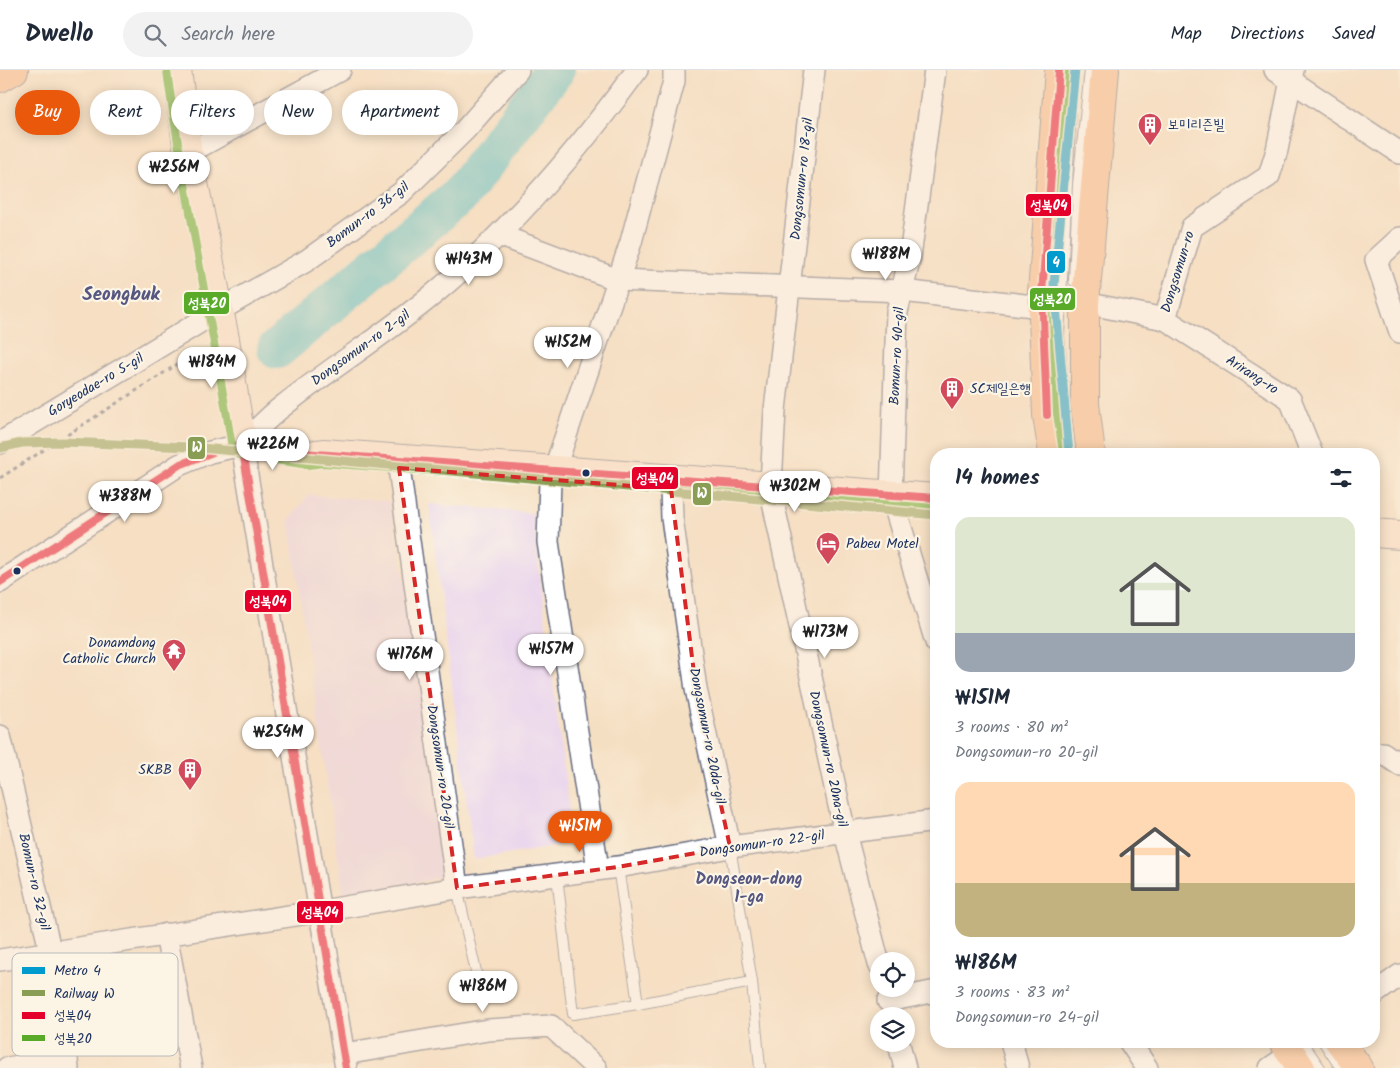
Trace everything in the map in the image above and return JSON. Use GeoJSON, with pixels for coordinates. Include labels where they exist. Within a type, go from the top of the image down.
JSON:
{"type":"FeatureCollection","features":[{"type":"Feature","properties":{"kind":"main road"},"geometry":{"type":"LineString","coordinates":[[0,78],[14,70]]}},
{"type":"Feature","properties":{"kind":"main road"},"geometry":{"type":"LineString","coordinates":[[1052,448],[1047,415],[1042,307],[1059,70]]}},
{"type":"Feature","properties":{"kind":"main road"},"geometry":{"type":"LineString","coordinates":[[1091,448],[1085,404],[1079,295],[1105,70]]}},
{"type":"Feature","properties":{"kind":"main road"},"geometry":{"type":"LineString","coordinates":[[1344,1048],[1359,1068]]}},
{"type":"Feature","properties":{"kind":"street"},"geometry":{"type":"LineString","coordinates":[[177,70],[188,153],[218,311],[216,351],[241,433],[322,911],[345,1061],[488,1030],[551,1026],[596,1068]]}},
{"type":"Feature","properties":{"kind":"street"},"geometry":{"type":"LineString","coordinates":[[188,153],[340,70]]}},
{"type":"Feature","properties":{"kind":"street","name":"Bomun-ro 36-gil"},"geometry":{"type":"LineString","coordinates":[[218,311],[306,261],[401,193],[465,130],[518,70]]}},
{"type":"Feature","properties":{"kind":"street","name":"Dongsomun-ro 2-gil"},"geometry":{"type":"LineString","coordinates":[[241,433],[281,407],[435,293],[499,235],[595,127],[637,70]]}},
{"type":"Feature","properties":{"kind":"street"},"geometry":{"type":"LineString","coordinates":[[608,868],[548,542],[552,476],[631,242],[674,81],[674,70]]}},
{"type":"Feature","properties":{"kind":"street","name":"Dongsomun-ro 18-gil"},"geometry":{"type":"LineString","coordinates":[[771,489],[775,410],[814,70]]}},
{"type":"Feature","properties":{"kind":"street","name":"Bomun-ro 40-gil"},"geometry":{"type":"LineString","coordinates":[[930,622],[891,495],[897,312],[910,257],[935,70]]}},
{"type":"Feature","properties":{"kind":"street"},"geometry":{"type":"LineString","coordinates":[[1286,73],[1400,154]]}},
{"type":"Feature","properties":{"kind":"street","name":"Dongsomun-ro"},"geometry":{"type":"LineString","coordinates":[[1079,295],[1165,319],[1192,227],[1269,176],[1277,150],[1286,73]]}},
{"type":"Feature","properties":{"kind":"street"},"geometry":{"type":"LineString","coordinates":[[499,235],[618,280],[902,291],[1042,307]]}},
{"type":"Feature","properties":{"kind":"street"},"geometry":{"type":"LineString","coordinates":[[1400,238],[1376,260],[1400,332]]}},
{"type":"Feature","properties":{"kind":"street","name":"Goryeodae-ro 5-gil"},"geometry":{"type":"LineString","coordinates":[[0,443],[218,311]]}},
{"type":"Feature","properties":{"kind":"street","name":"Arirang-ro"},"geometry":{"type":"LineString","coordinates":[[1165,319],[1290,399],[1310,448]]}},
{"type":"Feature","properties":{"kind":"street"},"geometry":{"type":"LineString","coordinates":[[0,582],[180,465],[210,452],[241,433],[309,455],[321,461],[399,468],[771,489]]}},
{"type":"Feature","properties":{"kind":"street"},"geometry":{"type":"LineString","coordinates":[[309,455],[323,453],[671,489],[816,489],[930,498]]}},
{"type":"Feature","properties":{"kind":"street","name":"Dongsomun-ro 20-gil"},"geometry":{"type":"LineString","coordinates":[[399,468],[457,888]]}},
{"type":"Feature","properties":{"kind":"street","name":"Dongsomun-ro 20da-gil"},"geometry":{"type":"LineString","coordinates":[[671,489],[672,518],[696,689],[730,847]]}},
{"type":"Feature","properties":{"kind":"street","name":"Dongsomun-ro 20na-gil"},"geometry":{"type":"LineString","coordinates":[[771,489],[845,833],[876,952]]}},
{"type":"Feature","properties":{"kind":"street"},"geometry":{"type":"LineString","coordinates":[[1380,533],[1400,535]]}},
{"type":"Feature","properties":{"kind":"street","name":"Bomun-ro 32-gil"},"geometry":{"type":"LineString","coordinates":[[0,736],[51,953]]}},
{"type":"Feature","properties":{"kind":"street"},"geometry":{"type":"LineString","coordinates":[[1380,753],[1383,753],[1400,765]]}},
{"type":"Feature","properties":{"kind":"street","name":"Dongsomun-ro 22-gil"},"geometry":{"type":"LineString","coordinates":[[57,953],[457,888],[558,876],[730,847],[930,821]]}},
{"type":"Feature","properties":{"kind":"street"},"geometry":{"type":"LineString","coordinates":[[166,934],[170,953]]}},
{"type":"Feature","properties":{"kind":"street"},"geometry":{"type":"LineString","coordinates":[[1380,990],[1400,975]]}},
{"type":"Feature","properties":{"kind":"street"},"geometry":{"type":"LineString","coordinates":[[889,1002],[930,992]]}},
{"type":"Feature","properties":{"kind":"street"},"geometry":{"type":"LineString","coordinates":[[178,998],[191,1068]]}},
{"type":"Feature","properties":{"kind":"street"},"geometry":{"type":"LineString","coordinates":[[1013,1048],[1018,1068]]}},
{"type":"Feature","properties":{"kind":"street"},"geometry":{"type":"LineString","coordinates":[[1134,1048],[1147,1068]]}},
{"type":"Feature","properties":{"kind":"street"},"geometry":{"type":"LineString","coordinates":[[901,1052],[905,1068]]}},
{"type":"Feature","properties":{"kind":"street","name":"Bomun-ro 32-gil"},"geometry":{"type":"LineString","coordinates":[[7,1068],[67,1064]]}},
{"type":"Feature","properties":{"kind":"lane"},"geometry":{"type":"LineString","coordinates":[[1068,448],[1059,336],[1073,70]]}},
{"type":"Feature","properties":{"kind":"lane"},"geometry":{"type":"LineString","coordinates":[[1079,295],[1078,184],[1090,70]]}},
{"type":"Feature","properties":{"kind":"lane"},"geometry":{"type":"LineString","coordinates":[[1074,384],[1080,448]]}},
{"type":"Feature","properties":{"kind":"lane","name":"Dongsomun-ro 20da-gil"},"geometry":{"type":"LineString","coordinates":[[730,847],[752,982],[760,1068]]}},
{"type":"Feature","properties":{"kind":"lane"},"geometry":{"type":"LineString","coordinates":[[608,868],[638,1004]]}},
{"type":"Feature","properties":{"kind":"lane"},"geometry":{"type":"LineString","coordinates":[[558,876],[573,1014],[638,1004],[752,982]]}},
{"type":"Feature","properties":{"kind":"lane"},"geometry":{"type":"LineString","coordinates":[[457,888],[482,998]]}},
{"type":"Feature","properties":{"kind":"lane"},"geometry":{"type":"LineString","coordinates":[[1328,1048],[1341,1068]]}},
{"type":"Feature","properties":{"kind":"lane"},"geometry":{"type":"LineString","coordinates":[[1289,1054],[1320,1068]]}},
{"type":"Feature","properties":{"kind":"path"},"geometry":{"type":"LineString","coordinates":[[0,478],[184,360],[216,351]]}},
{"type":"Feature","properties":{"kind":"highlighted area"},"geometry":{"type":"Polygon","coordinates":[[[399,468],[671,489],[696,689],[730,847],[618,867],[457,888],[399,468]]]}},
{"type":"Feature","properties":{"kind":"shaded area"},"geometry":{"type":"Polygon","coordinates":[[[309,495],[389,501],[408,594],[454,874],[344,899],[289,520],[309,495]]]}},
{"type":"Feature","properties":{"kind":"shaded area"},"geometry":{"type":"Polygon","coordinates":[[[429,504],[532,513],[573,843],[474,859],[429,504]]]}},
{"type":"Feature","properties":{"kind":"waterway"},"geometry":{"type":"LineString","coordinates":[[277,349],[461,194],[555,70]]}},
{"type":"Feature","properties":{"kind":"metro line","name":"4"},"geometry":{"type":"LineString","coordinates":[[1068,448],[1054,284],[1075,70]]}},
{"type":"Feature","properties":{"kind":"rail line","name":"W"},"geometry":{"type":"LineString","coordinates":[[0,448],[22,443],[63,442],[190,447],[930,514]]}},
{"type":"Feature","properties":{"kind":"transit line","name":"성북04"},"geometry":{"type":"LineString","coordinates":[[1047,415],[1042,293],[1059,70]]}},
{"type":"Feature","properties":{"kind":"transit line","name":"성북20"},"geometry":{"type":"LineString","coordinates":[[167,71],[232,447],[237,454],[308,465],[323,463],[930,508]]}},
{"type":"Feature","properties":{"kind":"transit line","name":"성북20"},"geometry":{"type":"LineString","coordinates":[[1062,448],[1057,414],[1052,293],[1069,71]]}},
{"type":"Feature","properties":{"kind":"transit line","name":"성북04"},"geometry":{"type":"LineString","coordinates":[[242,445],[346,1068]]}},
{"type":"Feature","properties":{"kind":"transit line","name":"성북04"},"geometry":{"type":"LineString","coordinates":[[0,582],[179,465],[218,450],[242,445],[302,453],[930,498]]}},
{"type":"Feature","properties":{"kind":"place","name":"보미리즌빌"},"geometry":{"type":"Point","coordinates":[1150,146]}},
{"type":"Feature","properties":{"kind":"place","name":"SC제일은행"},"geometry":{"type":"Point","coordinates":[952,410]}},
{"type":"Feature","properties":{"kind":"place","name":"Pabeu Motel"},"geometry":{"type":"Point","coordinates":[828,565]}},
{"type":"Feature","properties":{"kind":"place","name":"Donamdong Catholic Church"},"geometry":{"type":"Point","coordinates":[174,672]}},
{"type":"Feature","properties":{"kind":"place","name":"SKBB"},"geometry":{"type":"Point","coordinates":[190,791]}},
{"type":"Feature","properties":{"kind":"district","name":"Seongbuk"},"geometry":{"type":"Point","coordinates":[121,295]}},
{"type":"Feature","properties":{"kind":"district","name":"Dongseon-dong 1-ga"},"geometry":{"type":"Point","coordinates":[749,888]}}]}
